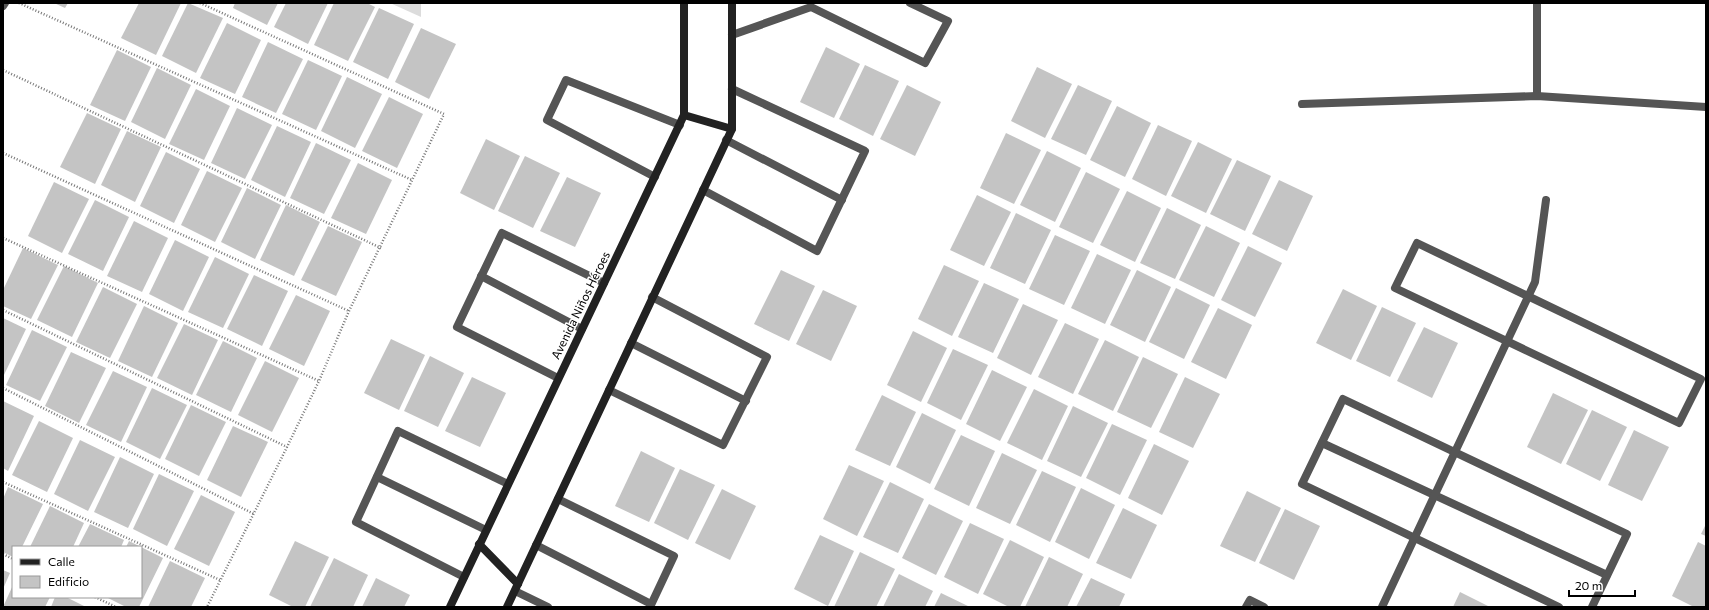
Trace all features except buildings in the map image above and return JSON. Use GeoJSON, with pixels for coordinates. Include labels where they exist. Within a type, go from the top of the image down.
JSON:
{"type":"FeatureCollection","features":[{"type":"Feature","properties":{"kind":"main road","name":"Avenida Niños Héroes"},"geometry":{"type":"LineString","coordinates":[[450,607],[684,115],[684,3]]}},
{"type":"Feature","properties":{"kind":"main road"},"geometry":{"type":"LineString","coordinates":[[507,607],[732,129],[732,3]]}},
{"type":"Feature","properties":{"kind":"main road"},"geometry":{"type":"LineString","coordinates":[[684,115],[732,129]]}},
{"type":"Feature","properties":{"kind":"main road"},"geometry":{"type":"LineString","coordinates":[[479,544],[516,587]]}},
{"type":"Feature","properties":{"kind":"street"},"geometry":{"type":"LineString","coordinates":[[732,35],[811,7],[925,63],[948,21],[910,3]]}},
{"type":"Feature","properties":{"kind":"street"},"geometry":{"type":"LineString","coordinates":[[1537,3],[1537,96]]}},
{"type":"Feature","properties":{"kind":"street"},"geometry":{"type":"LineString","coordinates":[[655,177],[547,120],[566,80],[680,125]]}},
{"type":"Feature","properties":{"kind":"street"},"geometry":{"type":"LineString","coordinates":[[703,190],[817,251],[865,151],[732,89]]}},
{"type":"Feature","properties":{"kind":"street"},"geometry":{"type":"LineString","coordinates":[[1302,104],[1537,96],[1706,107]]}},
{"type":"Feature","properties":{"kind":"street"},"geometry":{"type":"LineString","coordinates":[[726,140],[842,200]]}},
{"type":"Feature","properties":{"kind":"street"},"geometry":{"type":"LineString","coordinates":[[1382,607],[1535,282],[1546,200]]}},
{"type":"Feature","properties":{"kind":"street"},"geometry":{"type":"LineString","coordinates":[[558,378],[457,327],[481,276],[502,233],[604,283]]}},
{"type":"Feature","properties":{"kind":"street"},"geometry":{"type":"LineString","coordinates":[[1417,243],[1528,297],[1701,379],[1679,423],[1395,288],[1417,243]]}},
{"type":"Feature","properties":{"kind":"street"},"geometry":{"type":"LineString","coordinates":[[481,276],[582,329]]}},
{"type":"Feature","properties":{"kind":"street"},"geometry":{"type":"LineString","coordinates":[[609,390],[724,445],[767,357],[652,297]]}},
{"type":"Feature","properties":{"kind":"street"},"geometry":{"type":"LineString","coordinates":[[631,343],[746,401]]}},
{"type":"Feature","properties":{"kind":"street"},"geometry":{"type":"LineString","coordinates":[[1559,607],[1302,484],[1343,398],[1627,534],[1592,607]]}},
{"type":"Feature","properties":{"kind":"street"},"geometry":{"type":"LineString","coordinates":[[464,577],[356,522],[398,431],[508,484]]}},
{"type":"Feature","properties":{"kind":"street"},"geometry":{"type":"LineString","coordinates":[[1322,443],[1607,575]]}},
{"type":"Feature","properties":{"kind":"street"},"geometry":{"type":"LineString","coordinates":[[377,477],[486,530]]}},
{"type":"Feature","properties":{"kind":"street"},"geometry":{"type":"LineString","coordinates":[[536,545],[651,605],[674,556],[558,499]]}},
{"type":"Feature","properties":{"kind":"street"},"geometry":{"type":"LineString","coordinates":[[516,587],[548,607]]}},
{"type":"Feature","properties":{"kind":"street"},"geometry":{"type":"LineString","coordinates":[[1246,607],[1250,600],[1264,607]]}},
{"type":"Feature","properties":{"kind":"path"},"geometry":{"type":"LineString","coordinates":[[19,3],[412,180]]}},
{"type":"Feature","properties":{"kind":"path"},"geometry":{"type":"LineString","coordinates":[[200,3],[444,114],[349,311],[319,381],[254,514],[206,607]]}},
{"type":"Feature","properties":{"kind":"path"},"geometry":{"type":"LineString","coordinates":[[3,70],[380,248]]}},
{"type":"Feature","properties":{"kind":"path"},"geometry":{"type":"LineString","coordinates":[[3,153],[349,311]]}},
{"type":"Feature","properties":{"kind":"path"},"geometry":{"type":"LineString","coordinates":[[3,238],[319,381]]}},
{"type":"Feature","properties":{"kind":"path"},"geometry":{"type":"LineString","coordinates":[[3,310],[287,447]]}},
{"type":"Feature","properties":{"kind":"path"},"geometry":{"type":"LineString","coordinates":[[3,388],[254,514]]}},
{"type":"Feature","properties":{"kind":"path"},"geometry":{"type":"LineString","coordinates":[[3,482],[220,580]]}},
{"type":"Feature","properties":{"kind":"path"},"geometry":{"type":"LineString","coordinates":[[3,554],[12,558]]}},
{"type":"Feature","properties":{"kind":"path"},"geometry":{"type":"LineString","coordinates":[[97,598],[116,607]]}},
{"type":"Feature","properties":{"kind":"shaded area"},"geometry":{"type":"Polygon","coordinates":[[[390,3],[421,3],[421,17],[390,3]]]}}]}
